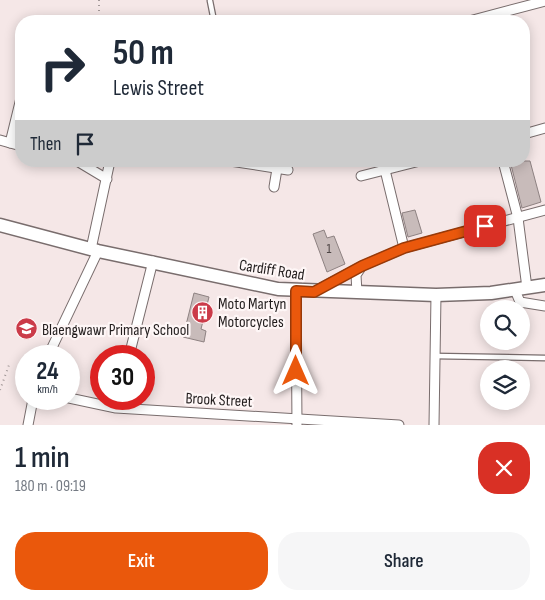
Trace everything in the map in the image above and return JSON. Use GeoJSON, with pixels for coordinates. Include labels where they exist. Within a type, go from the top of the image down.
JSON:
{"type":"FeatureCollection","features":[{"type":"Feature","properties":{"kind":"main road","name":"Cardiff Road"},"geometry":{"type":"LineString","coordinates":[[0,225],[95,250],[278,289],[296,291],[436,295],[490,293],[545,285]]}},
{"type":"Feature","properties":{"kind":"street"},"geometry":{"type":"LineString","coordinates":[[492,15],[545,1]]}},
{"type":"Feature","properties":{"kind":"street"},"geometry":{"type":"LineString","coordinates":[[10,143],[15,123]]}},
{"type":"Feature","properties":{"kind":"street"},"geometry":{"type":"LineString","coordinates":[[530,132],[545,128]]}},
{"type":"Feature","properties":{"kind":"street"},"geometry":{"type":"LineString","coordinates":[[0,140],[15,144]]}},
{"type":"Feature","properties":{"kind":"street"},"geometry":{"type":"LineString","coordinates":[[87,167],[107,179]]}},
{"type":"Feature","properties":{"kind":"street"},"geometry":{"type":"LineString","coordinates":[[53,345],[95,250],[109,167]]}},
{"type":"Feature","properties":{"kind":"street"},"geometry":{"type":"LineString","coordinates":[[266,167],[288,170]]}},
{"type":"Feature","properties":{"kind":"street"},"geometry":{"type":"LineString","coordinates":[[361,176],[396,167]]}},
{"type":"Feature","properties":{"kind":"street"},"geometry":{"type":"LineString","coordinates":[[505,167],[518,218],[520,302],[545,306]]}},
{"type":"Feature","properties":{"kind":"street"},"geometry":{"type":"LineString","coordinates":[[274,187],[277,169]]}},
{"type":"Feature","properties":{"kind":"street"},"geometry":{"type":"LineString","coordinates":[[384,170],[404,248]]}},
{"type":"Feature","properties":{"kind":"street"},"geometry":{"type":"LineString","coordinates":[[314,292],[362,266],[404,248],[545,210]]}},
{"type":"Feature","properties":{"kind":"street"},"geometry":{"type":"LineString","coordinates":[[132,345],[153,261]]}},
{"type":"Feature","properties":{"kind":"street"},"geometry":{"type":"LineString","coordinates":[[357,293],[356,275],[362,266]]}},
{"type":"Feature","properties":{"kind":"street"},"geometry":{"type":"LineString","coordinates":[[296,291],[297,422]]}},
{"type":"Feature","properties":{"kind":"street"},"geometry":{"type":"LineString","coordinates":[[434,425],[436,295]]}},
{"type":"Feature","properties":{"kind":"street","name":"Brook Street"},"geometry":{"type":"LineString","coordinates":[[155,407],[297,422],[399,425]]}},
{"type":"Feature","properties":{"kind":"street"},"geometry":{"type":"LineString","coordinates":[[28,425],[31,410]]}},
{"type":"Feature","properties":{"kind":"lane"},"geometry":{"type":"LineString","coordinates":[[210,1],[213,15]]}},
{"type":"Feature","properties":{"kind":"lane"},"geometry":{"type":"LineString","coordinates":[[434,356],[545,358]]}},
{"type":"Feature","properties":{"kind":"path"},"geometry":{"type":"LineString","coordinates":[[99,15],[100,0]]}},
{"type":"Feature","properties":{"kind":"path"},"geometry":{"type":"LineString","coordinates":[[0,390],[9,365]]}},
{"type":"Feature","properties":{"kind":"building"},"geometry":{"type":"Polygon","coordinates":[[[530,161],[541,202],[522,208],[512,167],[530,167],[530,161]]]}},
{"type":"Feature","properties":{"kind":"building"},"geometry":{"type":"Polygon","coordinates":[[[415,210],[422,233],[408,237],[402,213],[415,210]]]}},
{"type":"Feature","properties":{"kind":"building"},"geometry":{"type":"Polygon","coordinates":[[[324,230],[327,238],[334,236],[345,264],[327,272],[313,234],[324,230]]]}},
{"type":"Feature","properties":{"kind":"building"},"geometry":{"type":"Polygon","coordinates":[[[194,293],[209,297],[201,329],[206,331],[204,342],[183,337],[194,293]]]}},
{"type":"Feature","properties":{"kind":"place","name":"Moto Martyn Motorcycles"},"geometry":{"type":"Point","coordinates":[202,312]}},
{"type":"Feature","properties":{"kind":"place","name":"Blaengwawr Primary School"},"geometry":{"type":"Point","coordinates":[26,329]}},
{"type":"Feature","properties":{"kind":"route"},"geometry":{"type":"LineString","coordinates":[[296,371],[296,291],[314,292],[340,276],[404,248],[485,226]]}}]}
